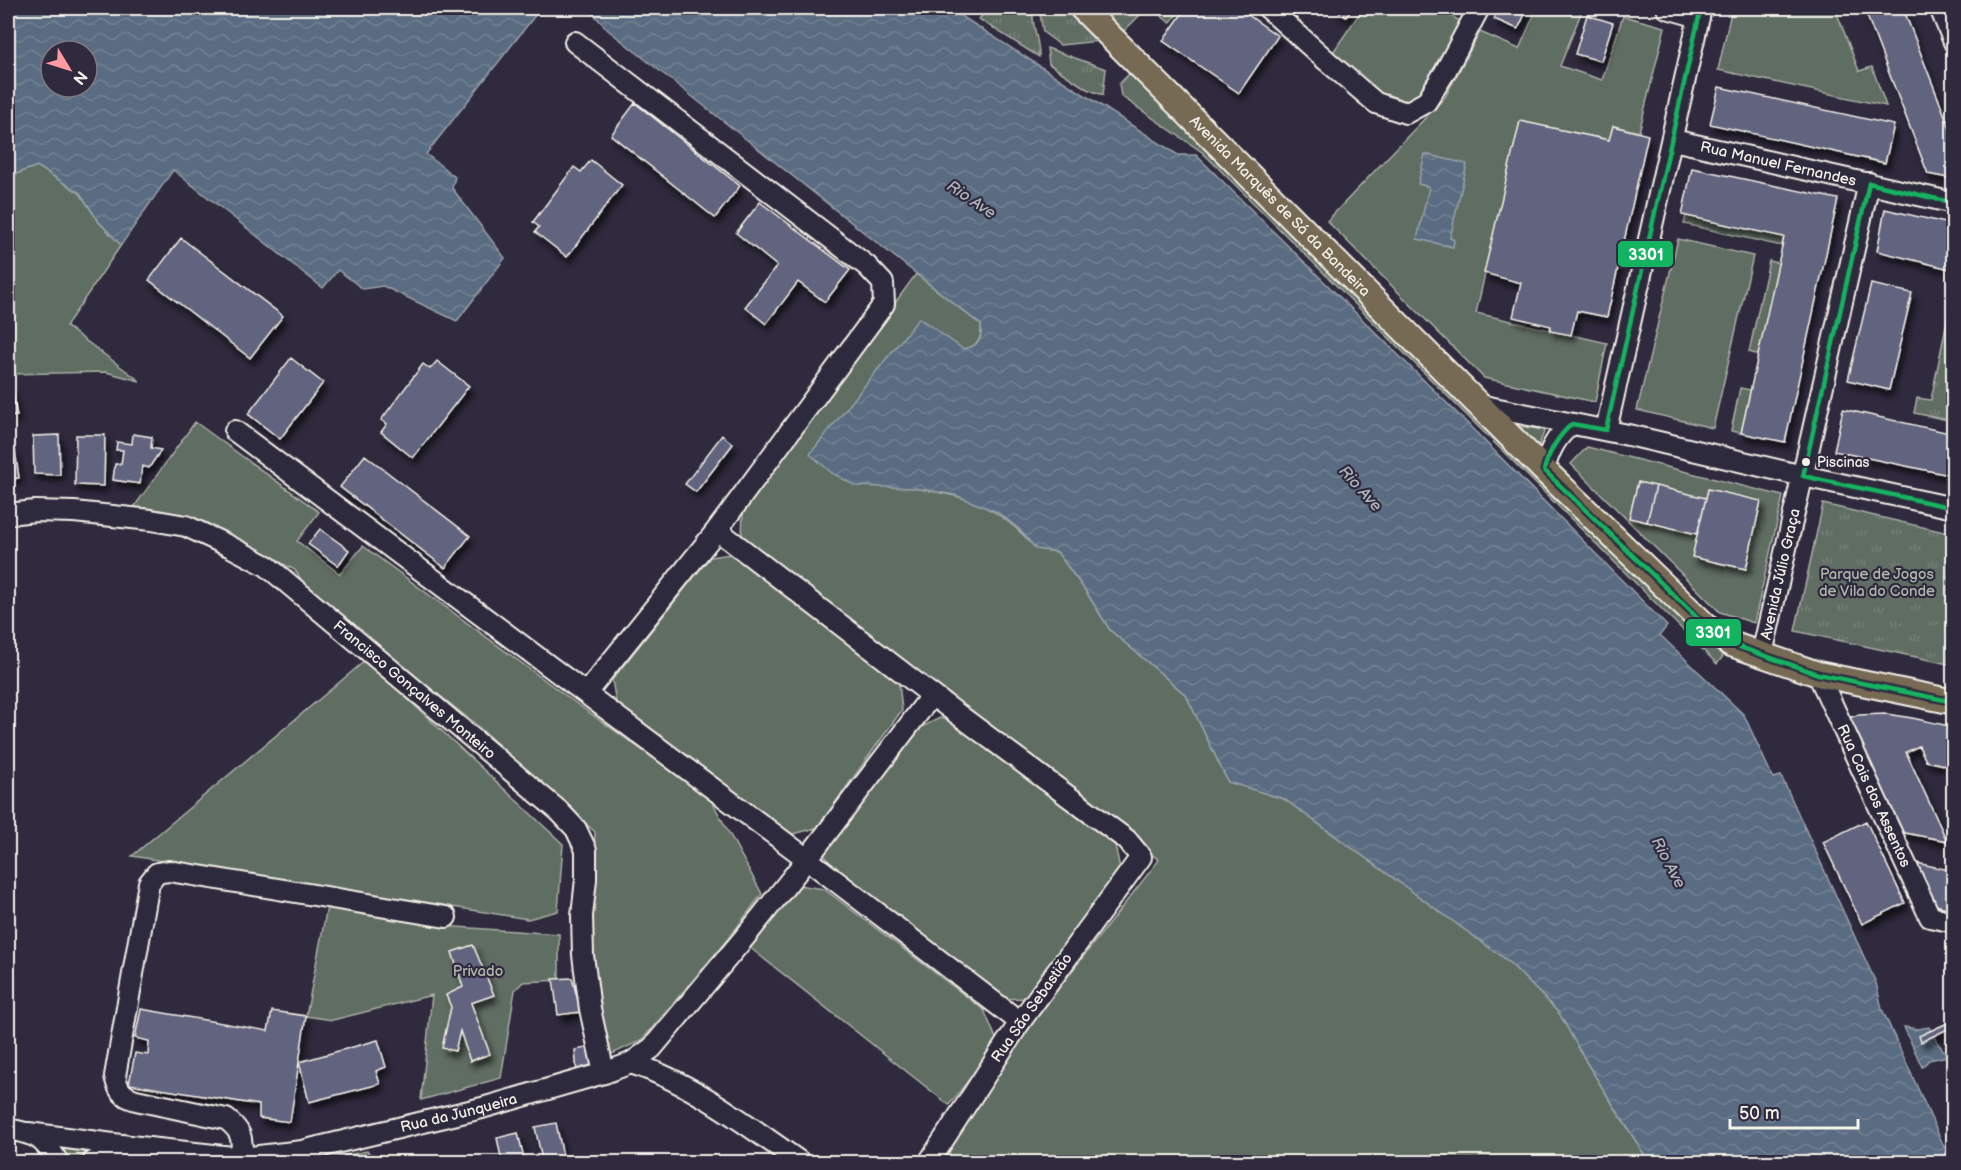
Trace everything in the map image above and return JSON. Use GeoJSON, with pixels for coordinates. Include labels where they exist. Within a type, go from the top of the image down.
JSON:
{"type":"FeatureCollection","features":[{"type":"Feature","properties":{"kind":"main road","name":"Avenida Marquês de Sá da Bandeira"},"geometry":{"type":"LineString","coordinates":[[1082,8],[1544,470],[1710,630],[1731,644],[1762,654]]}},
{"type":"Feature","properties":{"kind":"main road","name":"Avenida Júlio Graça"},"geometry":{"type":"LineString","coordinates":[[1762,654],[1818,674],[1953,702]]}},
{"type":"Feature","properties":{"kind":"street"},"geometry":{"type":"LineString","coordinates":[[1268,8],[1376,103],[1406,113],[1426,102],[1445,72],[1479,8]]}},
{"type":"Feature","properties":{"kind":"street"},"geometry":{"type":"LineString","coordinates":[[1606,430],[1700,12],[1667,8]]}},
{"type":"Feature","properties":{"kind":"street"},"geometry":{"type":"LineString","coordinates":[[1940,8],[1953,42]]}},
{"type":"Feature","properties":{"kind":"street"},"geometry":{"type":"LineString","coordinates":[[575,42],[867,266],[884,283],[885,304],[717,530],[586,693]]}},
{"type":"Feature","properties":{"kind":"street","name":"Rua Manuel Fernandes"},"geometry":{"type":"LineString","coordinates":[[1673,140],[1953,203]]}},
{"type":"Feature","properties":{"kind":"street","name":"Avenida Júlio Graça"},"geometry":{"type":"LineString","coordinates":[[1762,654],[1869,183]]}},
{"type":"Feature","properties":{"kind":"street"},"geometry":{"type":"LineString","coordinates":[[1479,405],[1606,430],[1953,508]]}},
{"type":"Feature","properties":{"kind":"street"},"geometry":{"type":"LineString","coordinates":[[1544,470],[1554,442],[1572,424]]}},
{"type":"Feature","properties":{"kind":"street"},"geometry":{"type":"LineString","coordinates":[[235,431],[807,859],[1020,1022]]}},
{"type":"Feature","properties":{"kind":"street","name":"Francisco Gonçalves Monteiro"},"geometry":{"type":"LineString","coordinates":[[8,514],[35,511],[74,512],[186,526],[267,566],[559,811],[576,829],[586,850],[582,916],[583,956],[590,1009],[604,1073]]}},
{"type":"Feature","properties":{"kind":"street"},"geometry":{"type":"LineString","coordinates":[[717,530],[932,694]]}},
{"type":"Feature","properties":{"kind":"street","name":"Rua Cais dos Assentos"},"geometry":{"type":"LineString","coordinates":[[1818,674],[1929,917],[1953,922]]}},
{"type":"Feature","properties":{"kind":"street","name":"Rua da Junqueira"},"geometry":{"type":"LineString","coordinates":[[8,1129],[28,1134],[242,1158],[302,1151],[482,1108],[631,1063],[652,1048],[807,859],[932,694]]}},
{"type":"Feature","properties":{"kind":"street","name":"Rua São Sebastião"},"geometry":{"type":"LineString","coordinates":[[929,1162],[1020,1022],[1141,857],[1127,840],[932,694]]}},
{"type":"Feature","properties":{"kind":"street"},"geometry":{"type":"LineString","coordinates":[[242,1158],[242,1138],[237,1128],[226,1119],[136,1100],[126,1097],[118,1089],[115,1076],[149,883],[158,873],[169,871],[446,917]]}},
{"type":"Feature","properties":{"kind":"street"},"geometry":{"type":"LineString","coordinates":[[631,1063],[692,1090],[800,1162]]}},
{"type":"Feature","properties":{"kind":"street"},"geometry":{"type":"LineString","coordinates":[[28,1134],[46,1143],[58,1162]]}},
{"type":"Feature","properties":{"kind":"street"},"geometry":{"type":"LineString","coordinates":[[93,1162],[121,1145]]}},
{"type":"Feature","properties":{"kind":"green space"},"geometry":{"type":"Polygon","coordinates":[[[988,8],[1034,8],[1033,20],[1039,57],[979,19],[988,8]]]}},
{"type":"Feature","properties":{"kind":"green space"},"geometry":{"type":"Polygon","coordinates":[[[1039,8],[1063,8],[1100,41],[1060,45],[1043,32],[1039,8]]]}},
{"type":"Feature","properties":{"kind":"green space"},"geometry":{"type":"Polygon","coordinates":[[[1097,8],[1147,8],[1121,34],[1097,8]]]}},
{"type":"Feature","properties":{"kind":"green space"},"geometry":{"type":"Polygon","coordinates":[[[1151,8],[1182,8],[1170,23],[1151,8]]]}},
{"type":"Feature","properties":{"kind":"green space"},"geometry":{"type":"Polygon","coordinates":[[[1363,8],[1436,8],[1464,23],[1422,95],[1403,105],[1380,98],[1331,55],[1363,8]]]}},
{"type":"Feature","properties":{"kind":"green space"},"geometry":{"type":"Polygon","coordinates":[[[1537,8],[1583,8],[1560,66],[1602,80],[1623,16],[1665,27],[1639,132],[1614,126],[1609,140],[1520,122],[1476,313],[1607,343],[1595,402],[1484,378],[1327,221],[1445,97],[1480,32],[1519,49],[1537,8]]]}},
{"type":"Feature","properties":{"kind":"green space"},"geometry":{"type":"Polygon","coordinates":[[[1732,8],[1835,8],[1859,71],[1872,67],[1886,106],[1718,70],[1732,8]]]}},
{"type":"Feature","properties":{"kind":"green space"},"geometry":{"type":"Polygon","coordinates":[[[1047,48],[1106,69],[1103,95],[1087,89],[1049,64],[1047,48]]]}},
{"type":"Feature","properties":{"kind":"green space"},"geometry":{"type":"Polygon","coordinates":[[[1132,71],[1697,635],[1725,654],[1717,664],[1202,152],[1121,96],[1119,84],[1132,71]]]}},
{"type":"Feature","properties":{"kind":"green space"},"geometry":{"type":"Polygon","coordinates":[[[37,166],[80,193],[99,222],[121,245],[66,326],[140,381],[106,372],[8,374],[8,177],[37,166]]]}},
{"type":"Feature","properties":{"kind":"green space"},"geometry":{"type":"Polygon","coordinates":[[[1686,216],[1784,237],[1782,246],[1684,224],[1686,216]]]}},
{"type":"Feature","properties":{"kind":"green space"},"geometry":{"type":"Polygon","coordinates":[[[1678,239],[1753,256],[1713,428],[1637,410],[1678,239]]]}},
{"type":"Feature","properties":{"kind":"green space"},"geometry":{"type":"Polygon","coordinates":[[[1769,261],[1779,263],[1759,355],[1749,352],[1769,261]]]}},
{"type":"Feature","properties":{"kind":"green space"},"geometry":{"type":"Polygon","coordinates":[[[916,274],[981,325],[981,330],[978,342],[962,349],[914,488],[951,495],[982,505],[1009,522],[1036,549],[1057,552],[1085,590],[1110,630],[1186,695],[1228,782],[1284,799],[1508,961],[1559,1013],[1587,1063],[1649,1162],[938,1162],[1032,1022],[1159,860],[742,537],[743,511],[916,274]]]}},
{"type":"Feature","properties":{"kind":"green space"},"geometry":{"type":"Polygon","coordinates":[[[1953,291],[1953,421],[1914,413],[1917,398],[1931,400],[1953,291]]]}},
{"type":"Feature","properties":{"kind":"green space"},"geometry":{"type":"Polygon","coordinates":[[[1740,388],[1751,390],[1741,433],[1731,431],[1740,388]]]}},
{"type":"Feature","properties":{"kind":"green space"},"geometry":{"type":"Polygon","coordinates":[[[195,422],[319,512],[297,541],[340,574],[363,546],[577,704],[710,798],[762,894],[732,934],[642,1040],[608,1056],[593,986],[590,923],[595,832],[473,722],[310,593],[295,570],[205,527],[134,507],[195,422]]]}},
{"type":"Feature","properties":{"kind":"green space"},"geometry":{"type":"Polygon","coordinates":[[[1517,426],[1545,430],[1538,447],[1517,426]]]}},
{"type":"Feature","properties":{"kind":"green space"},"geometry":{"type":"Polygon","coordinates":[[[1587,447],[1783,496],[1754,623],[1720,612],[1571,464],[1587,447]]]}},
{"type":"Feature","properties":{"kind":"green space","name":"Parque de Jogos de Vila do Conde"},"geometry":{"type":"Polygon","coordinates":[[[1823,504],[1953,534],[1953,665],[1795,631],[1823,504]]]}},
{"type":"Feature","properties":{"kind":"green space"},"geometry":{"type":"Polygon","coordinates":[[[731,554],[899,683],[902,710],[817,828],[789,835],[616,703],[612,680],[710,557],[731,554]]]}},
{"type":"Feature","properties":{"kind":"green space"},"geometry":{"type":"Polygon","coordinates":[[[366,660],[563,844],[558,911],[528,919],[132,856],[366,660]]]}},
{"type":"Feature","properties":{"kind":"green space"},"geometry":{"type":"Polygon","coordinates":[[[940,718],[952,722],[1115,845],[1121,873],[1028,998],[1001,999],[837,874],[823,853],[915,730],[940,718]]]}},
{"type":"Feature","properties":{"kind":"green space"},"geometry":{"type":"Polygon","coordinates":[[[798,885],[824,889],[984,1010],[998,1043],[949,1105],[749,947],[798,885]]]}},
{"type":"Feature","properties":{"kind":"green space","name":"Privado"},"geometry":{"type":"Polygon","coordinates":[[[327,907],[442,926],[559,934],[559,980],[523,982],[515,990],[501,1078],[421,1100],[432,995],[333,1020],[306,1016],[327,907]]]}},
{"type":"Feature","properties":{"kind":"green space"},"geometry":{"type":"Polygon","coordinates":[[[52,1147],[87,1152],[73,1162],[63,1162],[52,1147]]]}},
{"type":"Feature","properties":{"kind":"green space"},"geometry":{"type":"Polygon","coordinates":[[[367,1151],[378,1162],[313,1162],[367,1151]]]}},
{"type":"Feature","properties":{"kind":"water"},"geometry":{"type":"Polygon","coordinates":[[[8,8],[541,8],[426,154],[455,177],[452,188],[505,258],[457,321],[383,286],[363,289],[338,270],[323,288],[173,170],[121,245],[99,222],[80,193],[37,166],[8,177],[8,8]]]}},
{"type":"Feature","properties":{"kind":"water","name":"Rio Ave"},"geometry":{"type":"Polygon","coordinates":[[[588,8],[949,8],[1178,155],[1196,155],[1459,415],[1667,626],[1660,635],[1744,715],[1773,778],[1781,776],[1876,983],[1882,1009],[1951,1162],[1649,1162],[1587,1063],[1559,1013],[1508,961],[1284,799],[1228,782],[1186,695],[1110,630],[1085,590],[1057,552],[1036,549],[1019,529],[997,512],[955,495],[914,488],[856,486],[832,473],[810,454],[919,318],[963,349],[972,347],[978,342],[981,325],[608,30],[588,8]]]}},
{"type":"Feature","properties":{"kind":"water"},"geometry":{"type":"Polygon","coordinates":[[[1425,154],[1467,164],[1450,238],[1454,240],[1453,247],[1417,239],[1429,187],[1418,184],[1425,154]]]}},
{"type":"Feature","properties":{"kind":"water"},"geometry":{"type":"Polygon","coordinates":[[[1904,1027],[1918,1029],[1929,1027],[1948,1056],[1929,1060],[1922,1067],[1904,1027]]]}},
{"type":"Feature","properties":{"kind":"building"},"geometry":{"type":"Polygon","coordinates":[[[1186,8],[1238,8],[1278,36],[1239,93],[1163,41],[1186,8]]]}},
{"type":"Feature","properties":{"kind":"building"},"geometry":{"type":"Polygon","coordinates":[[[1332,8],[1353,8],[1346,17],[1332,8]]]}},
{"type":"Feature","properties":{"kind":"building"},"geometry":{"type":"Polygon","coordinates":[[[1499,8],[1528,8],[1518,29],[1494,19],[1499,8]]]}},
{"type":"Feature","properties":{"kind":"building"},"geometry":{"type":"Polygon","coordinates":[[[1864,8],[1903,8],[1954,139],[1954,179],[1928,174],[1864,8]]]}},
{"type":"Feature","properties":{"kind":"building"},"geometry":{"type":"Polygon","coordinates":[[[1587,15],[1613,23],[1601,61],[1575,54],[1587,15]]]}},
{"type":"Feature","properties":{"kind":"building"},"geometry":{"type":"Polygon","coordinates":[[[1719,87],[1894,125],[1885,163],[1710,124],[1719,87]]]}},
{"type":"Feature","properties":{"kind":"building"},"geometry":{"type":"Polygon","coordinates":[[[635,103],[740,186],[715,218],[611,135],[635,103]]]}},
{"type":"Feature","properties":{"kind":"building"},"geometry":{"type":"Polygon","coordinates":[[[1520,121],[1609,140],[1613,126],[1648,135],[1607,317],[1577,311],[1571,335],[1550,331],[1551,326],[1513,317],[1521,283],[1484,273],[1520,121]]]}},
{"type":"Feature","properties":{"kind":"building"},"geometry":{"type":"Polygon","coordinates":[[[591,160],[622,185],[567,257],[535,232],[539,227],[533,222],[574,167],[581,172],[591,160]]]}},
{"type":"Feature","properties":{"kind":"building"},"geometry":{"type":"Polygon","coordinates":[[[1692,168],[1838,199],[1785,442],[1741,433],[1784,237],[1682,215],[1692,168]]]}},
{"type":"Feature","properties":{"kind":"building"},"geometry":{"type":"Polygon","coordinates":[[[760,202],[850,270],[825,302],[798,282],[766,324],[745,307],[777,266],[736,233],[760,202]]]}},
{"type":"Feature","properties":{"kind":"building"},"geometry":{"type":"Polygon","coordinates":[[[1885,209],[1954,225],[1954,270],[1877,251],[1885,209]]]}},
{"type":"Feature","properties":{"kind":"building"},"geometry":{"type":"Polygon","coordinates":[[[181,238],[283,316],[250,358],[149,280],[181,238]]]}},
{"type":"Feature","properties":{"kind":"building"},"geometry":{"type":"Polygon","coordinates":[[[1871,284],[1912,293],[1889,390],[1848,380],[1871,284]]]}},
{"type":"Feature","properties":{"kind":"building"},"geometry":{"type":"Polygon","coordinates":[[[291,358],[323,383],[280,439],[248,414],[291,358]]]}},
{"type":"Feature","properties":{"kind":"building"},"geometry":{"type":"Polygon","coordinates":[[[437,361],[469,386],[413,458],[381,432],[387,424],[381,420],[423,364],[430,369],[437,361]]]}},
{"type":"Feature","properties":{"kind":"building"},"geometry":{"type":"Polygon","coordinates":[[[8,386],[11,386],[17,416],[8,417],[8,386]]]}},
{"type":"Feature","properties":{"kind":"building"},"geometry":{"type":"Polygon","coordinates":[[[1843,409],[1954,434],[1954,476],[1834,451],[1843,409]]]}},
{"type":"Feature","properties":{"kind":"building"},"geometry":{"type":"Polygon","coordinates":[[[133,434],[152,437],[151,448],[161,450],[149,468],[142,466],[140,484],[113,480],[115,464],[121,464],[123,450],[116,450],[117,442],[132,444],[133,434]]]}},
{"type":"Feature","properties":{"kind":"building"},"geometry":{"type":"Polygon","coordinates":[[[59,435],[60,475],[34,474],[33,436],[59,435]]]}},
{"type":"Feature","properties":{"kind":"building"},"geometry":{"type":"Polygon","coordinates":[[[76,435],[105,435],[104,486],[75,485],[76,435]]]}},
{"type":"Feature","properties":{"kind":"building"},"geometry":{"type":"Polygon","coordinates":[[[722,435],[733,444],[696,492],[685,484],[722,435]]]}},
{"type":"Feature","properties":{"kind":"building"},"geometry":{"type":"Polygon","coordinates":[[[15,450],[19,478],[8,480],[8,451],[15,450]]]}},
{"type":"Feature","properties":{"kind":"building"},"geometry":{"type":"Polygon","coordinates":[[[365,455],[470,536],[445,568],[340,487],[365,455]]]}},
{"type":"Feature","properties":{"kind":"building"},"geometry":{"type":"Polygon","coordinates":[[[1638,482],[1656,486],[1647,522],[1629,518],[1638,482]]]}},
{"type":"Feature","properties":{"kind":"building"},"geometry":{"type":"Polygon","coordinates":[[[1656,486],[1706,498],[1697,534],[1647,522],[1656,486]]]}},
{"type":"Feature","properties":{"kind":"building"},"geometry":{"type":"Polygon","coordinates":[[[1708,489],[1761,501],[1746,569],[1692,557],[1708,489]]]}},
{"type":"Feature","properties":{"kind":"building"},"geometry":{"type":"Polygon","coordinates":[[[320,529],[349,550],[338,566],[308,544],[320,529]]]}},
{"type":"Feature","properties":{"kind":"building"},"geometry":{"type":"Polygon","coordinates":[[[1886,714],[1954,727],[1954,767],[1926,761],[1919,746],[1906,752],[1947,841],[1900,832],[1848,718],[1858,715],[1886,714]]]}},
{"type":"Feature","properties":{"kind":"building"},"geometry":{"type":"Polygon","coordinates":[[[1866,821],[1905,903],[1862,924],[1823,842],[1866,821]]]}},
{"type":"Feature","properties":{"kind":"building"},"geometry":{"type":"Polygon","coordinates":[[[1912,862],[1954,871],[1954,910],[1932,904],[1912,862]]]}},
{"type":"Feature","properties":{"kind":"building"},"geometry":{"type":"Polygon","coordinates":[[[473,945],[494,995],[471,1003],[490,1054],[470,1061],[460,1031],[455,1051],[442,1048],[451,1007],[446,995],[463,987],[452,952],[473,945]]]}},
{"type":"Feature","properties":{"kind":"building"},"geometry":{"type":"Polygon","coordinates":[[[572,978],[581,1012],[558,1015],[553,979],[572,978]]]}},
{"type":"Feature","properties":{"kind":"building"},"geometry":{"type":"Polygon","coordinates":[[[141,1009],[268,1031],[272,1011],[306,1016],[290,1122],[259,1118],[259,1105],[129,1084],[135,1053],[148,1055],[149,1041],[135,1038],[141,1009]]]}},
{"type":"Feature","properties":{"kind":"building"},"geometry":{"type":"Polygon","coordinates":[[[1954,1020],[1954,1026],[1921,1042],[1919,1036],[1954,1020]]]}},
{"type":"Feature","properties":{"kind":"building"},"geometry":{"type":"Polygon","coordinates":[[[378,1040],[386,1067],[376,1071],[380,1084],[309,1102],[299,1062],[378,1040]]]}},
{"type":"Feature","properties":{"kind":"building"},"geometry":{"type":"Polygon","coordinates":[[[591,1047],[597,1069],[577,1074],[575,1050],[591,1047]]]}},
{"type":"Feature","properties":{"kind":"building"},"geometry":{"type":"Polygon","coordinates":[[[556,1123],[563,1156],[542,1160],[535,1127],[556,1123]]]}},
{"type":"Feature","properties":{"kind":"building"},"geometry":{"type":"Polygon","coordinates":[[[518,1133],[525,1162],[502,1162],[497,1138],[518,1133]]]}},
{"type":"Feature","properties":{"kind":"transit line","name":"3301"},"geometry":{"type":"LineString","coordinates":[[1701,8],[1606,430],[1572,424],[1554,445],[1544,470],[1710,630],[1731,644],[1818,674],[1954,702]]}},
{"type":"Feature","properties":{"kind":"transit line","name":"3301"},"geometry":{"type":"LineString","coordinates":[[1954,203],[1869,183],[1803,476],[1954,508]]}},
{"type":"Feature","properties":{"kind":"place","name":"Piscinas"},"geometry":{"type":"Point","coordinates":[1806,462]}}]}
